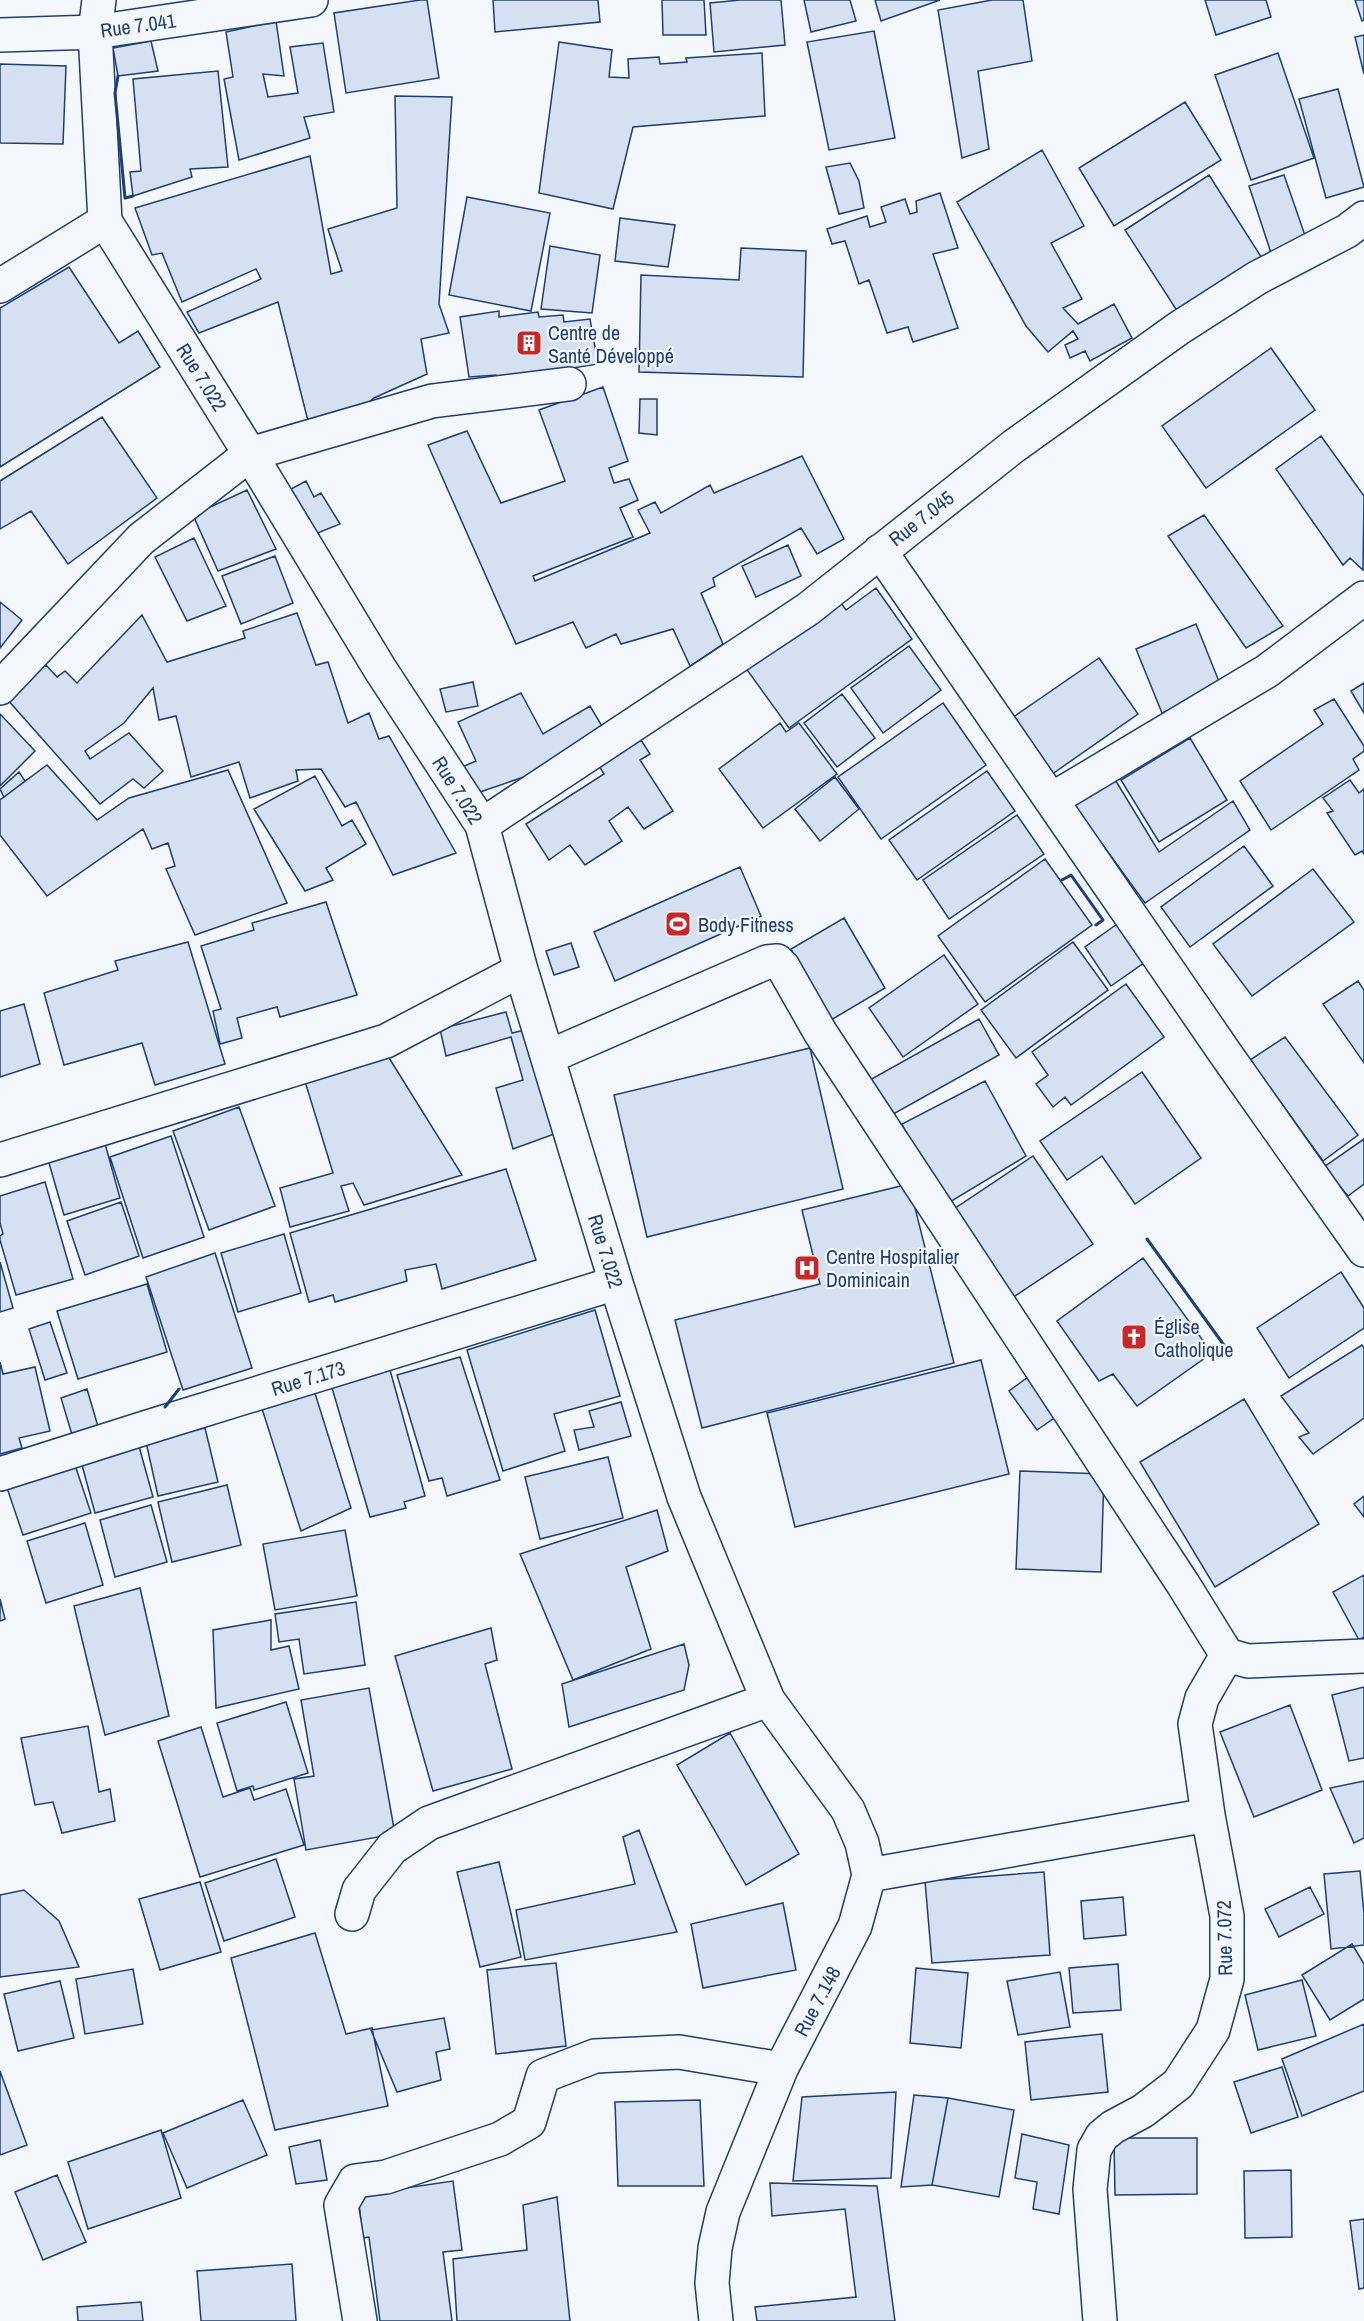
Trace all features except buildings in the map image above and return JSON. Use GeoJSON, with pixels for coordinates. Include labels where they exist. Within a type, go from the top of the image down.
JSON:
{"type":"FeatureCollection","features":[{"type":"Feature","properties":{"kind":"street","name":"Rue 7.022"},"geometry":{"type":"LineString","coordinates":[[99,0],[95,32],[105,221],[380,669],[482,825],[521,970],[684,1497],[768,1700]]}},
{"type":"Feature","properties":{"kind":"street","name":"Rue 7.041"},"geometry":{"type":"LineString","coordinates":[[0,35],[95,32],[311,0]]}},
{"type":"Feature","properties":{"kind":"street","name":"Rue 7.045"},"geometry":{"type":"LineString","coordinates":[[482,825],[808,609],[1014,446],[1179,328],[1257,278],[1347,231],[1364,218]]}},
{"type":"Feature","properties":{"kind":"street"},"geometry":{"type":"LineString","coordinates":[[0,286],[105,221]]}},
{"type":"Feature","properties":{"kind":"street"},"geometry":{"type":"LineString","coordinates":[[0,688],[141,539],[250,454],[432,401],[569,384]]}},
{"type":"Feature","properties":{"kind":"street"},"geometry":{"type":"LineString","coordinates":[[880,551],[1225,1053],[1364,1250]]}},
{"type":"Feature","properties":{"kind":"street"},"geometry":{"type":"LineString","coordinates":[[1051,800],[1267,671],[1364,598]]}},
{"type":"Feature","properties":{"kind":"street"},"geometry":{"type":"LineString","coordinates":[[548,1057],[767,962],[777,961],[783,967],[820,1032],[1227,1655],[1248,1661],[1364,1656]]}},
{"type":"Feature","properties":{"kind":"street"},"geometry":{"type":"LineString","coordinates":[[0,1160],[386,1041],[521,970]]}},
{"type":"Feature","properties":{"kind":"street","name":"Rue 7.173"},"geometry":{"type":"LineString","coordinates":[[0,1474],[616,1283]]}},
{"type":"Feature","properties":{"kind":"street","name":"Rue 7.072"},"geometry":{"type":"LineString","coordinates":[[1100,2321],[1090,2189],[1094,2150],[1102,2136],[1108,2131],[1143,2111],[1178,2084],[1213,2030],[1227,1978],[1227,1916],[1208,1815],[1195,1724],[1202,1698],[1227,1655]]}},
{"type":"Feature","properties":{"kind":"street"},"geometry":{"type":"LineString","coordinates":[[352,1914],[359,1890],[392,1848],[429,1823],[768,1700]]}},
{"type":"Feature","properties":{"kind":"street","name":"Rue 7.148"},"geometry":{"type":"LineString","coordinates":[[716,2321],[712,2283],[723,2212],[781,2069],[855,1926],[868,1875],[862,1843],[848,1810],[768,1700]]}},
{"type":"Feature","properties":{"kind":"street"},"geometry":{"type":"LineString","coordinates":[[868,1875],[1208,1815]]}},
{"type":"Feature","properties":{"kind":"street"},"geometry":{"type":"LineString","coordinates":[[360,2321],[341,2205],[355,2181],[386,2177],[500,2139],[529,2122],[543,2076],[595,2056],[679,2052],[781,2069]]}},
{"type":"Feature","properties":{"kind":"wall"},"geometry":{"type":"LineString","coordinates":[[118,76],[115,93],[125,198],[133,196]]}},
{"type":"Feature","properties":{"kind":"wall"},"geometry":{"type":"LineString","coordinates":[[1062,880],[1071,875],[1103,920],[1096,925]]}},
{"type":"Feature","properties":{"kind":"wall"},"geometry":{"type":"LineString","coordinates":[[1147,1239],[1229,1352]]}},
{"type":"Feature","properties":{"kind":"wall"},"geometry":{"type":"LineString","coordinates":[[165,1407],[179,1389]]}},
{"type":"Feature","properties":{"kind":"place","name":"Centre de Santé Développé"},"geometry":{"type":"Point","coordinates":[529,343]}},
{"type":"Feature","properties":{"kind":"place","name":"Body Fitness"},"geometry":{"type":"Point","coordinates":[678,924]}},
{"type":"Feature","properties":{"kind":"place","name":"Centre Hospitalier Dominicain"},"geometry":{"type":"Point","coordinates":[807,1268]}},
{"type":"Feature","properties":{"kind":"place","name":"Église Catholique"},"geometry":{"type":"Point","coordinates":[1134,1337]}}]}
